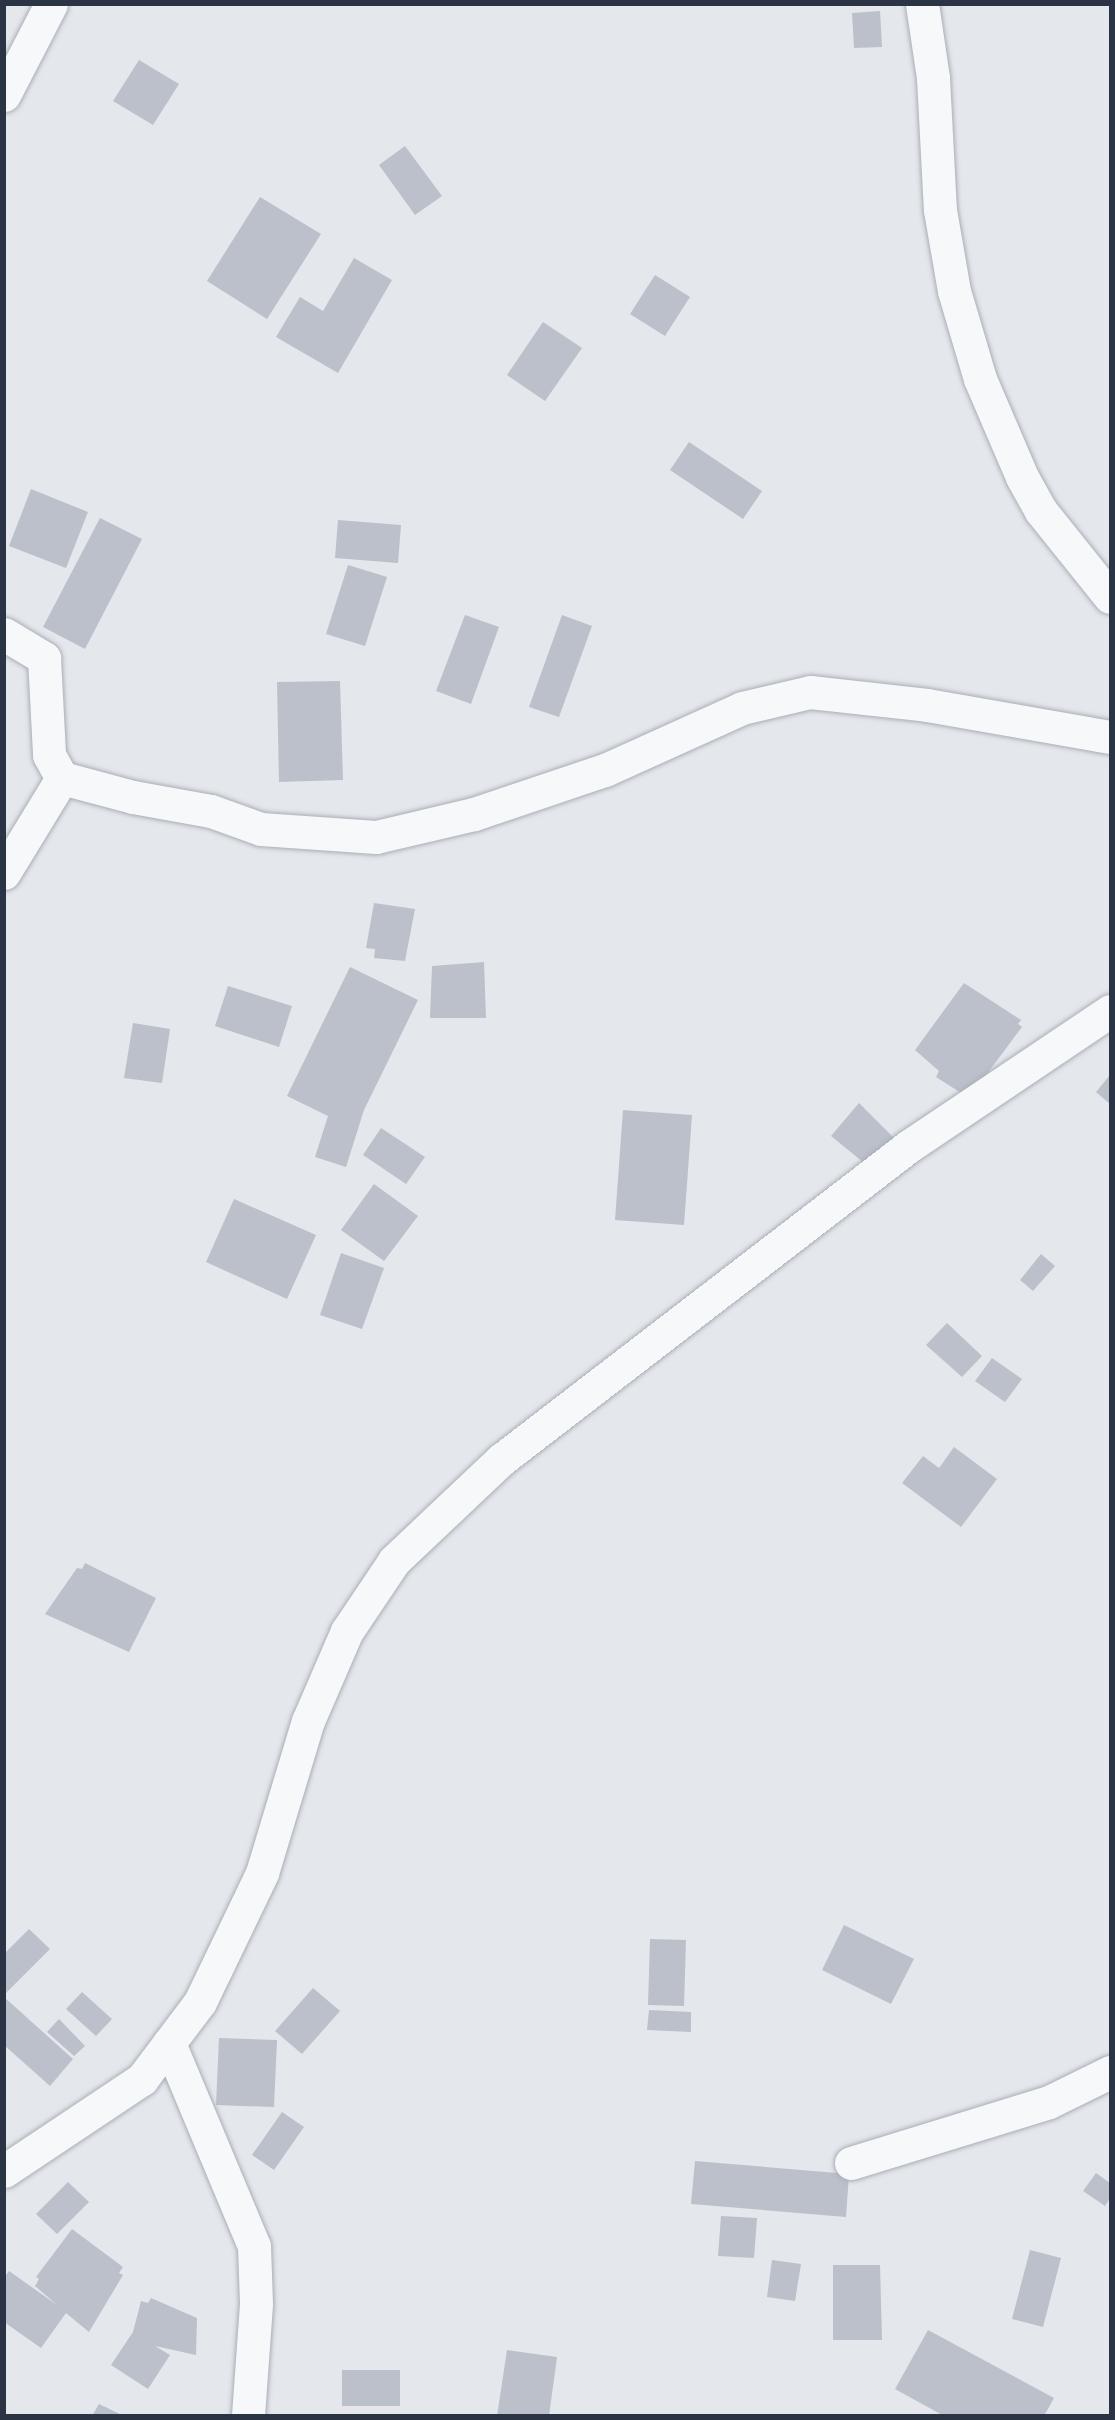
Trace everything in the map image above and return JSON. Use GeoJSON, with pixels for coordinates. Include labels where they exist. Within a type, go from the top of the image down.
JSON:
{"type":"FeatureCollection","features":[{"type":"Feature","properties":{"kind":"street"},"geometry":{"type":"LineString","coordinates":[[4,95],[51,4]]}},
{"type":"Feature","properties":{"kind":"street"},"geometry":{"type":"LineString","coordinates":[[922,4],[933,78],[940,210],[954,291],[980,379],[1022,477],[1041,511],[1110,597]]}},
{"type":"Feature","properties":{"kind":"street"},"geometry":{"type":"LineString","coordinates":[[4,634],[44,658],[49,754],[62,778],[123,795],[211,810],[261,829],[376,837],[474,814],[572,781],[742,708],[810,692],[927,705],[1110,737]]}},
{"type":"Feature","properties":{"kind":"street"},"geometry":{"type":"LineString","coordinates":[[4,873],[62,778]]}},
{"type":"Feature","properties":{"kind":"street"},"geometry":{"type":"LineString","coordinates":[[4,2171],[142,2079],[200,2002],[262,1873],[308,1721],[347,1631],[394,1562],[502,1459],[909,1146],[1110,1011]]}},
{"type":"Feature","properties":{"kind":"street"},"geometry":{"type":"LineString","coordinates":[[169,2043],[254,2246],[256,2304],[248,2415]]}},
{"type":"Feature","properties":{"kind":"street"},"geometry":{"type":"LineString","coordinates":[[851,2163],[1049,2102],[1110,2073]]}},
{"type":"Feature","properties":{"kind":"building"},"geometry":{"type":"Polygon","coordinates":[[[880,11],[882,47],[854,48],[852,13],[880,11]]]}},
{"type":"Feature","properties":{"kind":"building"},"geometry":{"type":"Polygon","coordinates":[[[139,60],[179,84],[153,125],[113,101],[139,60]]]}},
{"type":"Feature","properties":{"kind":"building"},"geometry":{"type":"Polygon","coordinates":[[[405,146],[442,196],[415,215],[379,165],[405,146]]]}},
{"type":"Feature","properties":{"kind":"building"},"geometry":{"type":"Polygon","coordinates":[[[260,197],[321,234],[267,319],[207,281],[260,197]]]}},
{"type":"Feature","properties":{"kind":"building"},"geometry":{"type":"Polygon","coordinates":[[[354,258],[392,280],[338,373],[276,337],[300,297],[323,311],[354,258]]]}},
{"type":"Feature","properties":{"kind":"building"},"geometry":{"type":"Polygon","coordinates":[[[655,275],[690,297],[665,336],[630,314],[655,275]]]}},
{"type":"Feature","properties":{"kind":"building"},"geometry":{"type":"Polygon","coordinates":[[[543,322],[582,348],[545,401],[507,375],[543,322]]]}},
{"type":"Feature","properties":{"kind":"building"},"geometry":{"type":"Polygon","coordinates":[[[689,442],[762,491],[743,519],[670,470],[689,442]]]}},
{"type":"Feature","properties":{"kind":"building"},"geometry":{"type":"Polygon","coordinates":[[[31,489],[88,512],[66,568],[9,546],[31,489]]]}},
{"type":"Feature","properties":{"kind":"building"},"geometry":{"type":"Polygon","coordinates":[[[100,518],[142,539],[85,649],[43,627],[100,518]]]}},
{"type":"Feature","properties":{"kind":"building"},"geometry":{"type":"Polygon","coordinates":[[[338,520],[401,525],[398,563],[335,558],[338,520]]]}},
{"type":"Feature","properties":{"kind":"building"},"geometry":{"type":"Polygon","coordinates":[[[348,565],[387,577],[365,646],[326,634],[348,565]]]}},
{"type":"Feature","properties":{"kind":"building"},"geometry":{"type":"Polygon","coordinates":[[[465,615],[499,627],[471,704],[436,691],[465,615]]]}},
{"type":"Feature","properties":{"kind":"building"},"geometry":{"type":"Polygon","coordinates":[[[562,615],[592,626],[559,717],[529,707],[562,615]]]}},
{"type":"Feature","properties":{"kind":"building"},"geometry":{"type":"Polygon","coordinates":[[[340,681],[343,780],[279,782],[277,682],[340,681]]]}},
{"type":"Feature","properties":{"kind":"building"},"geometry":{"type":"Polygon","coordinates":[[[374,903],[415,909],[405,961],[374,958],[375,949],[366,948],[374,903]]]}},
{"type":"Feature","properties":{"kind":"building"},"geometry":{"type":"Polygon","coordinates":[[[484,962],[486,1018],[430,1018],[432,966],[484,962]]]}},
{"type":"Feature","properties":{"kind":"building"},"geometry":{"type":"Polygon","coordinates":[[[350,967],[418,1000],[364,1110],[346,1167],[315,1157],[328,1116],[287,1096],[350,967]]]}},
{"type":"Feature","properties":{"kind":"building"},"geometry":{"type":"Polygon","coordinates":[[[964,983],[1021,1020],[1018,1024],[1022,1027],[969,1098],[936,1077],[939,1071],[915,1050],[964,983]]]}},
{"type":"Feature","properties":{"kind":"building"},"geometry":{"type":"Polygon","coordinates":[[[228,986],[292,1006],[279,1047],[215,1026],[228,986]]]}},
{"type":"Feature","properties":{"kind":"building"},"geometry":{"type":"Polygon","coordinates":[[[133,1023],[170,1029],[162,1083],[124,1078],[133,1023]]]}},
{"type":"Feature","properties":{"kind":"building"},"geometry":{"type":"Polygon","coordinates":[[[1110,1075],[1110,1104],[1096,1092],[1110,1075]]]}},
{"type":"Feature","properties":{"kind":"building"},"geometry":{"type":"Polygon","coordinates":[[[859,1103],[893,1137],[869,1167],[831,1136],[859,1103]]]}},
{"type":"Feature","properties":{"kind":"building"},"geometry":{"type":"Polygon","coordinates":[[[623,1110],[692,1115],[684,1225],[615,1220],[623,1110]]]}},
{"type":"Feature","properties":{"kind":"building"},"geometry":{"type":"Polygon","coordinates":[[[381,1128],[425,1157],[406,1184],[363,1155],[381,1128]]]}},
{"type":"Feature","properties":{"kind":"building"},"geometry":{"type":"Polygon","coordinates":[[[374,1184],[418,1216],[384,1261],[341,1230],[374,1184]]]}},
{"type":"Feature","properties":{"kind":"building"},"geometry":{"type":"Polygon","coordinates":[[[234,1199],[316,1235],[287,1299],[206,1262],[234,1199]]]}},
{"type":"Feature","properties":{"kind":"building"},"geometry":{"type":"Polygon","coordinates":[[[341,1253],[384,1268],[362,1329],[320,1315],[341,1253]]]}},
{"type":"Feature","properties":{"kind":"building"},"geometry":{"type":"Polygon","coordinates":[[[1041,1254],[1055,1266],[1033,1291],[1020,1280],[1041,1254]]]}},
{"type":"Feature","properties":{"kind":"building"},"geometry":{"type":"Polygon","coordinates":[[[947,1323],[982,1356],[962,1377],[926,1345],[947,1323]]]}},
{"type":"Feature","properties":{"kind":"building"},"geometry":{"type":"Polygon","coordinates":[[[992,1358],[1022,1379],[1005,1402],[975,1381],[992,1358]]]}},
{"type":"Feature","properties":{"kind":"building"},"geometry":{"type":"Polygon","coordinates":[[[954,1447],[997,1479],[961,1527],[902,1483],[923,1456],[939,1468],[954,1447]]]}},
{"type":"Feature","properties":{"kind":"building"},"geometry":{"type":"Polygon","coordinates":[[[85,1563],[156,1598],[129,1652],[45,1614],[77,1568],[82,1569],[85,1563]]]}},
{"type":"Feature","properties":{"kind":"building"},"geometry":{"type":"Polygon","coordinates":[[[844,1925],[914,1959],[891,2004],[822,1970],[844,1925]]]}},
{"type":"Feature","properties":{"kind":"building"},"geometry":{"type":"Polygon","coordinates":[[[29,1929],[50,1949],[4,1995],[4,1954],[29,1929]]]}},
{"type":"Feature","properties":{"kind":"building"},"geometry":{"type":"Polygon","coordinates":[[[650,1939],[686,1940],[684,2006],[648,2005],[650,1939]]]}},
{"type":"Feature","properties":{"kind":"building"},"geometry":{"type":"Polygon","coordinates":[[[313,1988],[340,2011],[302,2054],[275,2031],[313,1988]]]}},
{"type":"Feature","properties":{"kind":"building"},"geometry":{"type":"Polygon","coordinates":[[[82,1992],[112,2019],[96,2036],[66,2009],[82,1992]]]}},
{"type":"Feature","properties":{"kind":"building"},"geometry":{"type":"Polygon","coordinates":[[[4,1997],[73,2059],[50,2086],[4,2045],[4,1997]]]}},
{"type":"Feature","properties":{"kind":"building"},"geometry":{"type":"Polygon","coordinates":[[[649,2010],[691,2012],[691,2032],[647,2030],[649,2010]]]}},
{"type":"Feature","properties":{"kind":"building"},"geometry":{"type":"Polygon","coordinates":[[[59,2019],[85,2046],[74,2056],[47,2032],[59,2019]]]}},
{"type":"Feature","properties":{"kind":"building"},"geometry":{"type":"Polygon","coordinates":[[[219,2038],[277,2040],[274,2107],[216,2105],[219,2038]]]}},
{"type":"Feature","properties":{"kind":"building"},"geometry":{"type":"Polygon","coordinates":[[[282,2112],[304,2127],[274,2170],[252,2155],[282,2112]]]}},
{"type":"Feature","properties":{"kind":"building"},"geometry":{"type":"Polygon","coordinates":[[[695,2161],[849,2174],[846,2217],[691,2204],[695,2161]]]}},
{"type":"Feature","properties":{"kind":"building"},"geometry":{"type":"Polygon","coordinates":[[[1096,2173],[1110,2183],[1110,2198],[1105,2206],[1083,2191],[1096,2173]]]}},
{"type":"Feature","properties":{"kind":"building"},"geometry":{"type":"Polygon","coordinates":[[[68,2182],[89,2202],[57,2234],[36,2214],[68,2182]]]}},
{"type":"Feature","properties":{"kind":"building"},"geometry":{"type":"Polygon","coordinates":[[[721,2216],[757,2218],[754,2258],[718,2256],[721,2216]]]}},
{"type":"Feature","properties":{"kind":"building"},"geometry":{"type":"Polygon","coordinates":[[[72,2229],[123,2267],[119,2273],[123,2275],[89,2332],[66,2313],[41,2348],[4,2322],[4,2278],[9,2271],[57,2305],[35,2286],[39,2279],[36,2277],[72,2229]]]}},
{"type":"Feature","properties":{"kind":"building"},"geometry":{"type":"Polygon","coordinates":[[[1030,2250],[1061,2258],[1043,2327],[1012,2319],[1030,2250]]]}},
{"type":"Feature","properties":{"kind":"building"},"geometry":{"type":"Polygon","coordinates":[[[772,2260],[801,2264],[795,2301],[767,2297],[772,2260]]]}},
{"type":"Feature","properties":{"kind":"building"},"geometry":{"type":"Polygon","coordinates":[[[833,2265],[880,2265],[882,2340],[833,2340],[833,2265]]]}},
{"type":"Feature","properties":{"kind":"building"},"geometry":{"type":"Polygon","coordinates":[[[151,2298],[197,2318],[196,2355],[155,2346],[170,2355],[148,2389],[111,2365],[133,2332],[141,2301],[148,2303],[151,2298]]]}},
{"type":"Feature","properties":{"kind":"building"},"geometry":{"type":"Polygon","coordinates":[[[928,2330],[1054,2398],[1044,2416],[944,2416],[895,2389],[928,2330]]]}},
{"type":"Feature","properties":{"kind":"building"},"geometry":{"type":"Polygon","coordinates":[[[507,2350],[557,2357],[549,2416],[497,2416],[507,2350]]]}},
{"type":"Feature","properties":{"kind":"building"},"geometry":{"type":"Polygon","coordinates":[[[342,2370],[400,2370],[400,2406],[342,2406],[342,2370]]]}},
{"type":"Feature","properties":{"kind":"building"},"geometry":{"type":"Polygon","coordinates":[[[99,2404],[124,2416],[92,2416],[99,2404]]]}}]}
